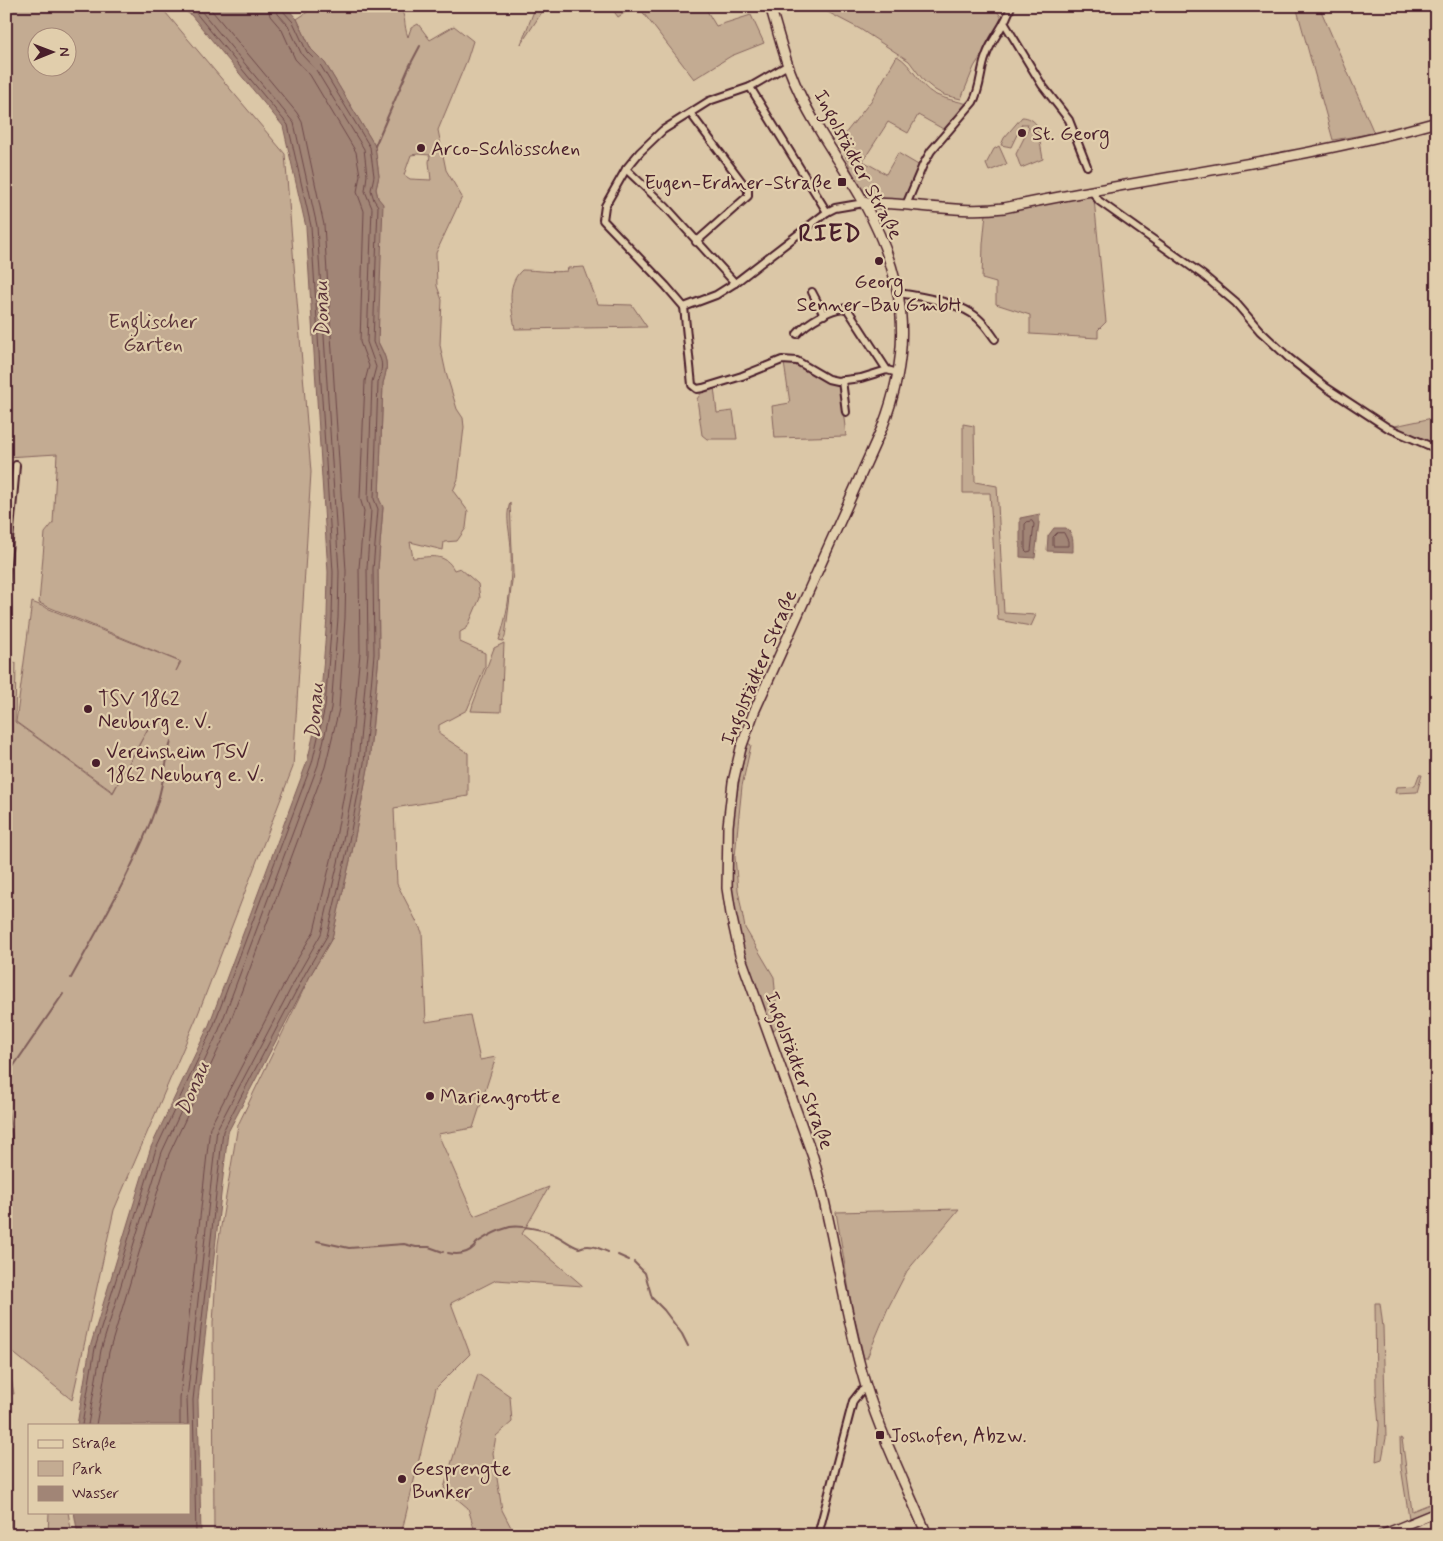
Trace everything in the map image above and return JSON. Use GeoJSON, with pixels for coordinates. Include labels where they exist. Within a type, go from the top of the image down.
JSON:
{"type":"FeatureCollection","features":[{"type":"Feature","properties":{"kind":"main road","name":"Ingolstädter Straße"},"geometry":{"type":"LineString","coordinates":[[770,6],[788,65],[817,125],[864,203],[886,249],[898,294],[902,332],[898,373],[890,408],[751,721],[741,748],[733,782],[727,834],[728,895],[740,955],[813,1158],[831,1225],[848,1319],[866,1388],[927,1535]]}},
{"type":"Feature","properties":{"kind":"main road"},"geometry":{"type":"LineString","coordinates":[[864,203],[879,202],[941,209],[986,210],[1322,149],[1378,138],[1437,122]]}},
{"type":"Feature","properties":{"kind":"street"},"geometry":{"type":"LineString","coordinates":[[906,205],[930,151],[978,94],[982,65],[987,53],[1005,24],[1011,6]]}},
{"type":"Feature","properties":{"kind":"street"},"geometry":{"type":"LineString","coordinates":[[1005,24],[1042,85],[1070,120],[1087,166]]}},
{"type":"Feature","properties":{"kind":"street"},"geometry":{"type":"LineString","coordinates":[[788,65],[750,88],[709,101],[663,130],[640,152],[626,170],[605,206],[603,220],[684,306],[692,385],[696,389],[742,376],[782,360],[797,361],[828,379],[860,378],[887,370],[898,373]]}},
{"type":"Feature","properties":{"kind":"street"},"geometry":{"type":"LineString","coordinates":[[750,88],[827,212]]}},
{"type":"Feature","properties":{"kind":"street"},"geometry":{"type":"LineString","coordinates":[[691,114],[748,190],[748,196],[696,242]]}},
{"type":"Feature","properties":{"kind":"street"},"geometry":{"type":"LineString","coordinates":[[626,170],[666,207],[696,242],[736,283]]}},
{"type":"Feature","properties":{"kind":"street"},"geometry":{"type":"LineString","coordinates":[[1092,190],[1099,201],[1203,275],[1229,298],[1289,358],[1328,388],[1388,428],[1437,449]]}},
{"type":"Feature","properties":{"kind":"street"},"geometry":{"type":"LineString","coordinates":[[684,306],[716,295],[736,283],[827,212],[835,208],[864,203]]}},
{"type":"Feature","properties":{"kind":"street"},"geometry":{"type":"LineString","coordinates":[[812,292],[824,315]]}},
{"type":"Feature","properties":{"kind":"street"},"geometry":{"type":"LineString","coordinates":[[898,294],[927,298],[970,312],[983,323],[995,339]]}},
{"type":"Feature","properties":{"kind":"street"},"geometry":{"type":"LineString","coordinates":[[796,334],[801,328],[838,308],[847,309],[887,370]]}},
{"type":"Feature","properties":{"kind":"street"},"geometry":{"type":"LineString","coordinates":[[842,380],[846,412]]}},
{"type":"Feature","properties":{"kind":"street"},"geometry":{"type":"LineString","coordinates":[[6,580],[10,502],[16,465]]}},
{"type":"Feature","properties":{"kind":"street"},"geometry":{"type":"LineString","coordinates":[[6,625],[7,653]]}},
{"type":"Feature","properties":{"kind":"street"},"geometry":{"type":"LineString","coordinates":[[818,1535],[853,1401],[866,1388]]}},
{"type":"Feature","properties":{"kind":"street"},"geometry":{"type":"LineString","coordinates":[[1382,1535],[1437,1512]]}},
{"type":"Feature","properties":{"kind":"green space","name":"Englischer Garten"},"geometry":{"type":"Polygon","coordinates":[[[6,6],[160,6],[285,154],[311,472],[293,767],[198,1014],[114,1210],[72,1400],[6,1347],[6,664],[16,663],[15,722],[113,793],[151,723],[113,792],[16,722],[32,602],[180,662],[176,671],[181,662],[39,603],[45,533],[53,523],[57,454],[6,457],[6,6]]]}},
{"type":"Feature","properties":{"kind":"green space"},"geometry":{"type":"Polygon","coordinates":[[[310,6],[399,6],[403,14],[408,37],[411,28],[418,24],[430,40],[454,26],[473,41],[438,130],[446,170],[462,197],[436,253],[437,286],[442,300],[440,345],[446,373],[457,409],[463,418],[464,427],[458,479],[453,491],[468,511],[466,528],[457,541],[444,542],[443,550],[410,542],[413,558],[442,558],[454,570],[460,568],[478,584],[480,598],[467,628],[460,632],[460,642],[485,653],[485,667],[467,710],[439,725],[439,734],[468,753],[468,796],[394,808],[397,884],[422,932],[426,1022],[470,1015],[480,1060],[496,1057],[473,1128],[438,1134],[474,1216],[549,1187],[522,1234],[583,1286],[496,1280],[451,1303],[470,1354],[436,1388],[401,1535],[214,1535],[213,1323],[218,1244],[238,1125],[311,974],[332,938],[352,852],[369,763],[379,654],[378,569],[383,508],[379,499],[383,383],[386,366],[385,357],[378,342],[378,198],[376,189],[379,176],[375,146],[325,63],[311,49],[297,19],[312,9],[310,6]],[[411,155],[404,175],[410,179],[431,180],[430,155],[411,155]]]}},
{"type":"Feature","properties":{"kind":"green space"},"geometry":{"type":"Polygon","coordinates":[[[536,6],[546,6],[521,44],[536,6]]]}},
{"type":"Feature","properties":{"kind":"green space"},"geometry":{"type":"Polygon","coordinates":[[[610,6],[635,6],[618,17],[610,6]]]}},
{"type":"Feature","properties":{"kind":"green space"},"geometry":{"type":"Polygon","coordinates":[[[638,6],[704,6],[716,26],[751,15],[764,43],[731,56],[694,79],[638,6]]]}},
{"type":"Feature","properties":{"kind":"green space"},"geometry":{"type":"Polygon","coordinates":[[[816,6],[994,6],[1003,20],[974,67],[961,99],[944,95],[935,90],[924,81],[909,61],[860,29],[816,6]]]}},
{"type":"Feature","properties":{"kind":"green space"},"geometry":{"type":"Polygon","coordinates":[[[1296,6],[1319,6],[1374,133],[1333,140],[1296,6]]]}},
{"type":"Feature","properties":{"kind":"green space"},"geometry":{"type":"Polygon","coordinates":[[[897,56],[907,64],[928,90],[946,99],[968,104],[945,130],[918,115],[908,133],[888,122],[863,161],[886,174],[898,153],[920,166],[904,201],[874,196],[866,192],[858,183],[850,168],[840,140],[871,101],[897,56]]]}},
{"type":"Feature","properties":{"kind":"green space"},"geometry":{"type":"Polygon","coordinates":[[[1022,117],[1030,119],[1037,125],[1043,159],[1021,168],[1016,154],[1029,128],[1028,124],[1022,124],[1011,147],[1001,145],[1004,138],[1022,117]]]}},
{"type":"Feature","properties":{"kind":"green space"},"geometry":{"type":"Polygon","coordinates":[[[999,146],[1007,164],[989,171],[986,164],[994,149],[999,146]]]}},
{"type":"Feature","properties":{"kind":"green space"},"geometry":{"type":"Polygon","coordinates":[[[1088,196],[1094,199],[1106,322],[1098,330],[1098,338],[1030,334],[1030,315],[996,304],[996,283],[982,279],[986,213],[1088,196]]]}},
{"type":"Feature","properties":{"kind":"green space"},"geometry":{"type":"Polygon","coordinates":[[[584,267],[598,304],[632,305],[647,327],[515,329],[511,298],[513,283],[522,270],[561,272],[567,271],[568,268],[584,267]]]}},
{"type":"Feature","properties":{"kind":"green space"},"geometry":{"type":"Polygon","coordinates":[[[794,362],[840,383],[846,436],[775,438],[772,406],[790,403],[784,363],[794,362]]]}},
{"type":"Feature","properties":{"kind":"green space"},"geometry":{"type":"Polygon","coordinates":[[[714,387],[717,413],[733,411],[737,439],[707,439],[702,435],[697,399],[704,389],[714,387]]]}},
{"type":"Feature","properties":{"kind":"green space"},"geometry":{"type":"Polygon","coordinates":[[[1437,417],[1437,448],[1390,427],[1437,417]]]}},
{"type":"Feature","properties":{"kind":"green space"},"geometry":{"type":"Polygon","coordinates":[[[963,424],[974,426],[975,482],[997,486],[1004,613],[1036,615],[1031,626],[998,620],[990,493],[963,493],[963,424]]]}},
{"type":"Feature","properties":{"kind":"green space"},"geometry":{"type":"Polygon","coordinates":[[[510,502],[513,573],[503,641],[499,640],[509,595],[511,571],[508,519],[510,502]]]}},
{"type":"Feature","properties":{"kind":"green space"},"geometry":{"type":"Polygon","coordinates":[[[504,643],[501,712],[471,711],[494,648],[504,643]]]}},
{"type":"Feature","properties":{"kind":"green space"},"geometry":{"type":"Polygon","coordinates":[[[748,743],[751,745],[742,786],[735,857],[738,890],[745,928],[774,977],[777,1012],[774,1021],[778,1025],[773,1031],[753,982],[738,931],[731,878],[733,819],[748,743]]]}},
{"type":"Feature","properties":{"kind":"green space"},"geometry":{"type":"Polygon","coordinates":[[[1419,775],[1422,775],[1417,792],[1395,793],[1396,787],[1415,786],[1419,775]]]}},
{"type":"Feature","properties":{"kind":"green space"},"geometry":{"type":"Polygon","coordinates":[[[959,1209],[907,1271],[888,1308],[867,1358],[864,1358],[851,1302],[836,1212],[959,1209]]]}},
{"type":"Feature","properties":{"kind":"green space"},"geometry":{"type":"Polygon","coordinates":[[[1375,1303],[1380,1303],[1383,1327],[1386,1438],[1382,1459],[1376,1461],[1379,1425],[1376,1391],[1375,1303]]]}},
{"type":"Feature","properties":{"kind":"green space"},"geometry":{"type":"Polygon","coordinates":[[[6,1350],[14,1394],[6,1393],[6,1350]]]}},
{"type":"Feature","properties":{"kind":"green space"},"geometry":{"type":"Polygon","coordinates":[[[478,1374],[510,1396],[512,1422],[496,1436],[493,1453],[502,1510],[515,1535],[476,1535],[468,1508],[444,1488],[478,1374]]]}},
{"type":"Feature","properties":{"kind":"green space"},"geometry":{"type":"Polygon","coordinates":[[[1400,1438],[1402,1439],[1412,1511],[1437,1501],[1437,1507],[1409,1518],[1401,1467],[1400,1438]]]}},
{"type":"Feature","properties":{"kind":"green space"},"geometry":{"type":"Polygon","coordinates":[[[49,1514],[68,1514],[72,1535],[48,1535],[49,1514]]]}},
{"type":"Feature","properties":{"kind":"water","name":"Donau"},"geometry":{"type":"Polygon","coordinates":[[[177,6],[286,7],[297,19],[311,49],[325,63],[375,146],[379,176],[376,189],[378,198],[383,204],[378,342],[385,358],[386,366],[383,383],[379,499],[383,507],[378,569],[379,654],[369,763],[352,852],[332,938],[228,1132],[198,1400],[201,1535],[78,1535],[74,1514],[190,1514],[190,1424],[77,1424],[90,1347],[151,1147],[209,1025],[307,762],[320,707],[327,617],[328,572],[306,227],[283,126],[191,15],[177,6]]]}},
{"type":"Feature","properties":{"kind":"water"},"geometry":{"type":"Polygon","coordinates":[[[1040,514],[1035,558],[1020,557],[1020,518],[1040,514]]]}},
{"type":"Feature","properties":{"kind":"water"},"geometry":{"type":"Polygon","coordinates":[[[1054,528],[1066,528],[1069,530],[1072,538],[1073,552],[1047,551],[1048,536],[1054,528]]]}},
{"type":"Feature","properties":{"kind":"waterway"},"geometry":{"type":"LineString","coordinates":[[375,146],[420,46]]}},
{"type":"Feature","properties":{"kind":"waterway"},"geometry":{"type":"LineString","coordinates":[[71,978],[118,893],[149,827],[157,804],[171,741]]}},
{"type":"Feature","properties":{"kind":"waterway"},"geometry":{"type":"LineString","coordinates":[[6,1077],[63,994]]}},
{"type":"Feature","properties":{"kind":"waterway"},"geometry":{"type":"LineString","coordinates":[[6,1101],[12,1138],[11,1155],[6,1175]]}},
{"type":"Feature","properties":{"kind":"waterway"},"geometry":{"type":"LineString","coordinates":[[448,1253],[465,1253],[474,1247],[477,1242],[489,1235],[510,1227],[527,1227],[546,1231],[579,1248],[590,1246],[608,1252]]}},
{"type":"Feature","properties":{"kind":"waterway"},"geometry":{"type":"LineString","coordinates":[[317,1241],[349,1248],[404,1244],[416,1247],[429,1247],[443,1252]]}},
{"type":"Feature","properties":{"kind":"waterway"},"geometry":{"type":"LineString","coordinates":[[618,1255],[629,1260]]}},
{"type":"Feature","properties":{"kind":"waterway"},"geometry":{"type":"LineString","coordinates":[[634,1262],[645,1273],[652,1298],[664,1310],[682,1334],[688,1346]]}},
{"type":"Feature","properties":{"kind":"waterway"},"geometry":{"type":"LineString","coordinates":[[6,1465],[10,1486],[10,1535]]}},
{"type":"Feature","properties":{"kind":"place","name":"St. Georg"},"geometry":{"type":"Point","coordinates":[1022,133]}},
{"type":"Feature","properties":{"kind":"place","name":"Arco-Schlösschen"},"geometry":{"type":"Point","coordinates":[421,148]}},
{"type":"Feature","properties":{"kind":"place","name":"Eugen-Erdner-Straße"},"geometry":{"type":"Point","coordinates":[842,182]}},
{"type":"Feature","properties":{"kind":"place","name":"Georg Senner-Bau GmbH"},"geometry":{"type":"Point","coordinates":[879,261]}},
{"type":"Feature","properties":{"kind":"place","name":"TSV 1862 Neuburg e. V."},"geometry":{"type":"Point","coordinates":[88,709]}},
{"type":"Feature","properties":{"kind":"place","name":"Vereinsheim TSV 1862 Neuburg e. V."},"geometry":{"type":"Point","coordinates":[96,763]}},
{"type":"Feature","properties":{"kind":"place","name":"Mariengrotte"},"geometry":{"type":"Point","coordinates":[430,1096]}},
{"type":"Feature","properties":{"kind":"place","name":"Joshofen, Abzw."},"geometry":{"type":"Point","coordinates":[880,1435]}},
{"type":"Feature","properties":{"kind":"place","name":"Gesprengte Bunker"},"geometry":{"type":"Point","coordinates":[402,1479]}},
{"type":"Feature","properties":{"kind":"district","name":"RIED"},"geometry":{"type":"Point","coordinates":[830,232]}}]}
